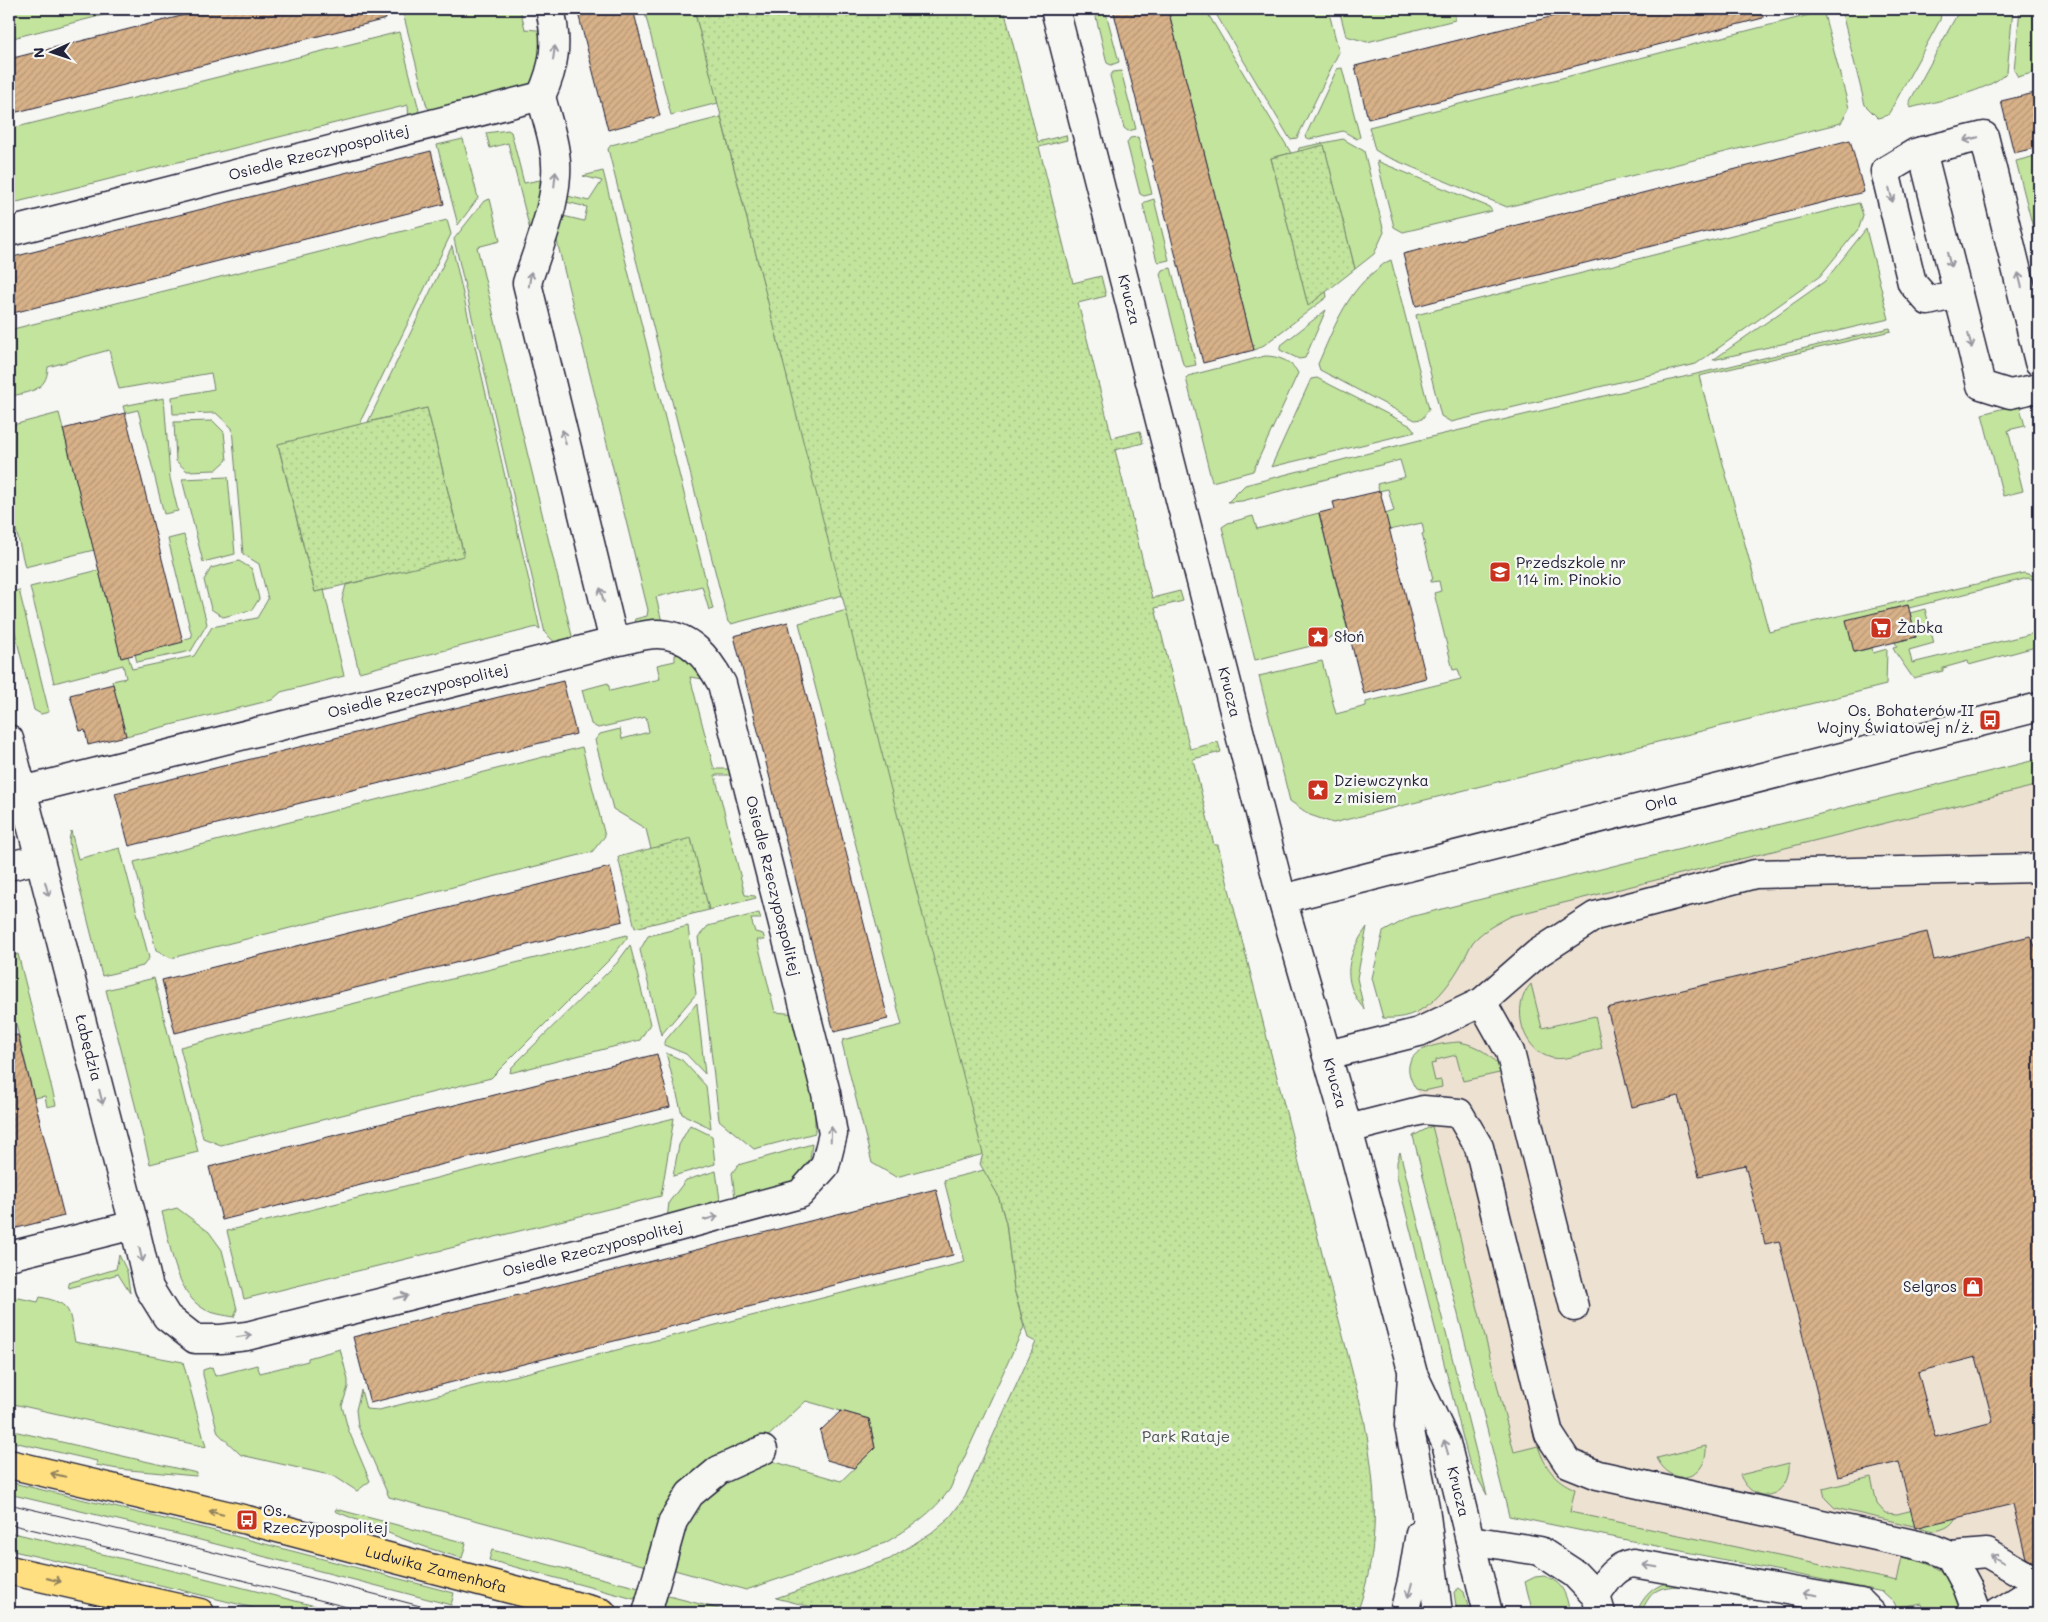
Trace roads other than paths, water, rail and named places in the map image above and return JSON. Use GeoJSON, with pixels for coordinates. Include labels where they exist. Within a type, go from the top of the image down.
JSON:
{"type":"FeatureCollection","features":[{"type":"Feature","properties":{"kind":"main road","name":"Ludwika Zamenhofa"},"geometry":{"type":"LineString","coordinates":[[9,1464],[257,1523],[602,1613]]}},
{"type":"Feature","properties":{"kind":"main road"},"geometry":{"type":"LineString","coordinates":[[9,1570],[200,1613]]}},
{"type":"Feature","properties":{"kind":"street"},"geometry":{"type":"LineString","coordinates":[[550,9],[556,49],[549,78],[541,96],[554,150],[557,174],[545,227],[527,283],[614,642]]}},
{"type":"Feature","properties":{"kind":"street","name":"Krucza"},"geometry":{"type":"LineString","coordinates":[[1055,9],[1282,899],[1348,1129],[1413,1374],[1446,1442],[1488,1613]]}},
{"type":"Feature","properties":{"kind":"street","name":"Osiedle Rzeczypospolitej"},"geometry":{"type":"LineString","coordinates":[[9,232],[541,96]]}},
{"type":"Feature","properties":{"kind":"street"},"geometry":{"type":"LineString","coordinates":[[1958,294],[1928,301],[1912,283],[1886,171],[1915,153],[1984,136],[2039,362]]}},
{"type":"Feature","properties":{"kind":"street"},"geometry":{"type":"LineString","coordinates":[[1922,151],[1981,385],[2010,394],[2039,388]]}},
{"type":"Feature","properties":{"kind":"street","name":"Osiedle Rzeczypospolitej"},"geometry":{"type":"LineString","coordinates":[[22,791],[614,642],[656,634],[680,638],[697,649],[714,669],[722,684],[826,1093],[833,1134],[825,1166],[800,1194],[596,1249],[247,1336],[195,1339]]}},
{"type":"Feature","properties":{"kind":"street","name":"Orla"},"geometry":{"type":"LineString","coordinates":[[1282,899],[2039,707]]}},
{"type":"Feature","properties":{"kind":"street","name":"Łabędzia"},"geometry":{"type":"LineString","coordinates":[[9,739],[149,1288],[167,1317],[195,1339]]}},
{"type":"Feature","properties":{"kind":"street"},"geometry":{"type":"LineString","coordinates":[[9,866],[39,859]]}},
{"type":"Feature","properties":{"kind":"street"},"geometry":{"type":"LineString","coordinates":[[1327,1055],[1419,1032],[1482,1002],[1538,953],[1594,916],[1755,874],[2039,868]]}},
{"type":"Feature","properties":{"kind":"street"},"geometry":{"type":"LineString","coordinates":[[1482,1002],[1510,1052],[1574,1307]]}},
{"type":"Feature","properties":{"kind":"street"},"geometry":{"type":"LineString","coordinates":[[1348,1129],[1423,1110],[1459,1113],[1479,1147],[1550,1434],[1568,1463],[1598,1475],[1931,1548],[1951,1556],[1987,1553],[2039,1583]]}},
{"type":"Feature","properties":{"kind":"street"},"geometry":{"type":"LineString","coordinates":[[9,1256],[134,1225]]}},
{"type":"Feature","properties":{"kind":"street","name":"Krucza"},"geometry":{"type":"LineString","coordinates":[[1413,1374],[1409,1426],[1425,1507],[1438,1613]]}},
{"type":"Feature","properties":{"kind":"street"},"geometry":{"type":"LineString","coordinates":[[647,1613],[673,1521],[690,1494],[719,1470],[764,1450]]}},
{"type":"Feature","properties":{"kind":"street","name":"Krucza"},"geometry":{"type":"LineString","coordinates":[[1404,1613],[1412,1582],[1425,1507]]}},
{"type":"Feature","properties":{"kind":"street"},"geometry":{"type":"LineString","coordinates":[[1470,1540],[1540,1552],[1575,1574],[1599,1605],[1612,1574],[1622,1565],[1633,1563],[1861,1603],[1871,1613]]}},
{"type":"Feature","properties":{"kind":"street"},"geometry":{"type":"LineString","coordinates":[[1951,1556],[1967,1586],[1977,1613]]}},
{"type":"Feature","properties":{"kind":"street"},"geometry":{"type":"LineString","coordinates":[[1998,1613],[2025,1596],[2039,1592]]}},
{"type":"Feature","properties":{"kind":"tram line"},"geometry":{"type":"LineString","coordinates":[[9,1504],[193,1547],[447,1613]]}},
{"type":"Feature","properties":{"kind":"tram line"},"geometry":{"type":"LineString","coordinates":[[9,1524],[195,1568],[370,1613]]}},
{"type":"Feature","properties":{"kind":"place","name":"Przedszkole nr 114 im. Pinokio"},"geometry":{"type":"Point","coordinates":[1500,572]}},
{"type":"Feature","properties":{"kind":"place","name":"Żabka"},"geometry":{"type":"Point","coordinates":[1881,628]}},
{"type":"Feature","properties":{"kind":"place","name":"Słoń"},"geometry":{"type":"Point","coordinates":[1318,637]}},
{"type":"Feature","properties":{"kind":"place","name":"Os. Bohaterów II Wojny Światowej n/ż."},"geometry":{"type":"Point","coordinates":[1990,720]}},
{"type":"Feature","properties":{"kind":"place","name":"Dziewczynka z misiem"},"geometry":{"type":"Point","coordinates":[1318,790]}},
{"type":"Feature","properties":{"kind":"place","name":"Selgros"},"geometry":{"type":"Point","coordinates":[1973,1287]}},
{"type":"Feature","properties":{"kind":"place","name":"Os. Rzeczypospolitej"},"geometry":{"type":"Point","coordinates":[247,1520]}},
{"type":"Feature","properties":{"kind":"park label","name":"Park Rataje"},"geometry":{"type":"Point","coordinates":[1186,1437]}}]}
